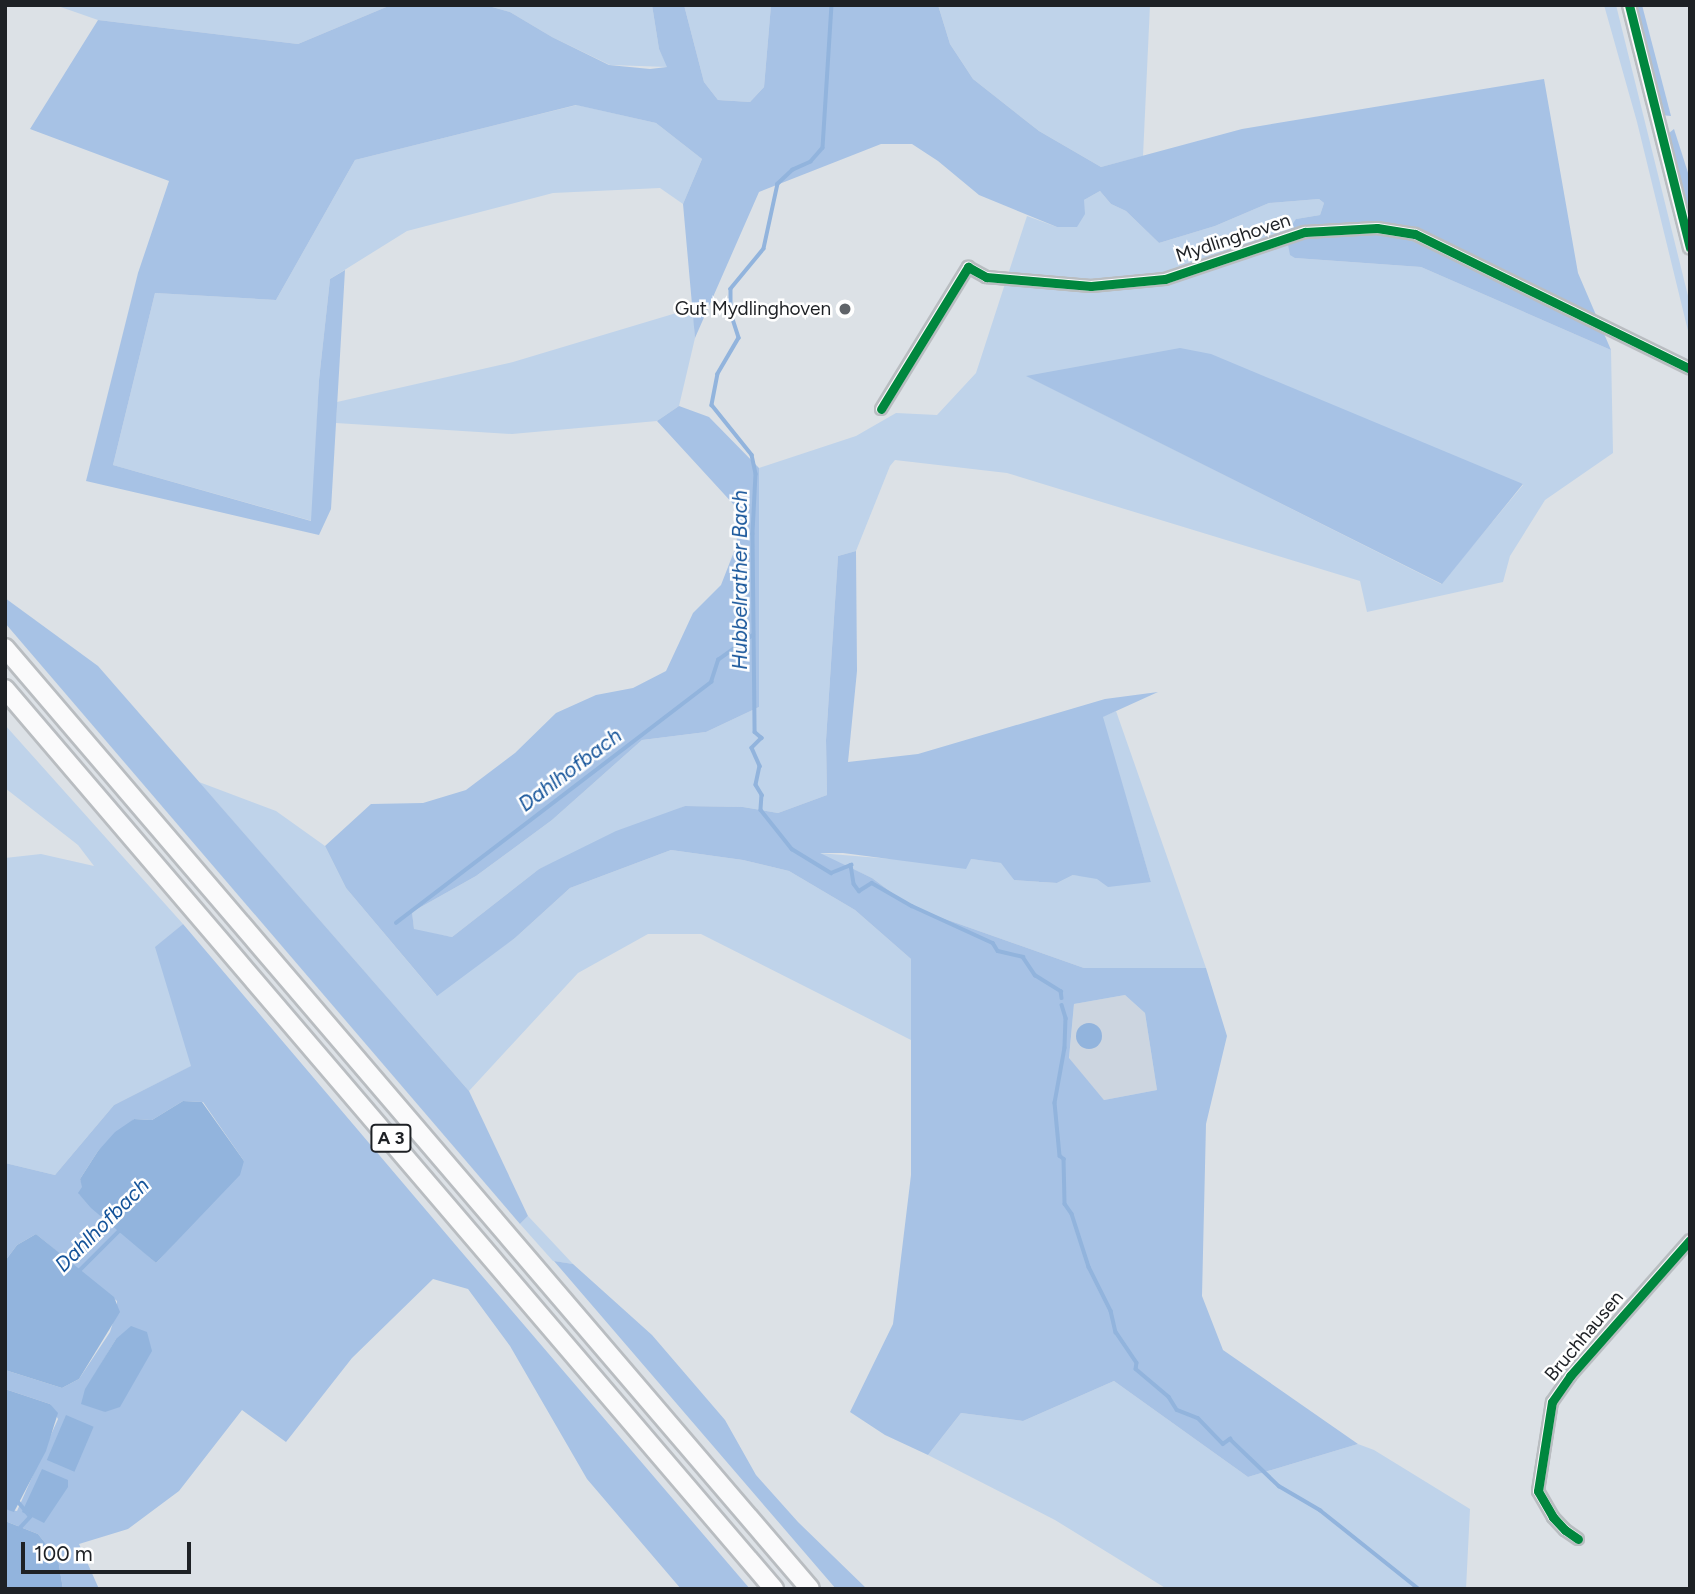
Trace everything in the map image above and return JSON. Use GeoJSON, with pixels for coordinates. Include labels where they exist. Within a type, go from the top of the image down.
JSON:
{"type":"FeatureCollection","features":[{"type":"Feature","properties":{"kind":"highway","name":"A 3"},"geometry":{"type":"LineString","coordinates":[[5,648],[810,1589]]}},
{"type":"Feature","properties":{"kind":"highway","name":"A 3"},"geometry":{"type":"LineString","coordinates":[[5,689],[774,1589]]}},
{"type":"Feature","properties":{"kind":"street"},"geometry":{"type":"LineString","coordinates":[[1629,5],[1690,247]]}},
{"type":"Feature","properties":{"kind":"street","name":"Mydlinghoven"},"geometry":{"type":"LineString","coordinates":[[881,409],[968,267],[986,277],[1091,286],[1165,279],[1305,232],[1377,228],[1415,234],[1690,369]]}},
{"type":"Feature","properties":{"kind":"street","name":"Bruchhausen"},"geometry":{"type":"LineString","coordinates":[[1578,1539],[1553,1517],[1538,1491],[1552,1402],[1570,1376],[1690,1240]]}},
{"type":"Feature","properties":{"kind":"shaded area"},"geometry":{"type":"Polygon","coordinates":[[[55,5],[391,5],[298,44],[98,20],[55,5]]]}},
{"type":"Feature","properties":{"kind":"shaded area"},"geometry":{"type":"Polygon","coordinates":[[[391,5],[485,5],[510,12],[552,37],[609,65],[650,69],[667,67],[659,49],[652,5],[684,5],[704,82],[718,100],[750,102],[764,87],[771,5],[938,5],[950,44],[973,79],[1039,131],[1101,167],[1242,129],[1544,79],[1578,273],[1611,350],[1421,267],[1295,258],[1290,255],[1286,234],[1296,219],[1320,215],[1324,203],[1319,199],[1269,203],[1215,226],[1159,243],[1126,211],[1111,204],[1100,191],[1084,200],[1085,214],[1077,227],[1057,227],[979,195],[938,161],[912,144],[881,144],[759,192],[695,338],[683,204],[702,159],[656,123],[576,105],[355,160],[276,300],[155,293],[113,465],[311,521],[319,380],[330,279],[345,270],[331,509],[319,535],[86,481],[138,273],[169,181],[30,129],[98,20],[298,44],[391,5]]]}},
{"type":"Feature","properties":{"kind":"shaded area"},"geometry":{"type":"Polygon","coordinates":[[[485,5],[652,5],[659,49],[668,67],[610,65],[552,37],[510,12],[485,5]]]}},
{"type":"Feature","properties":{"kind":"shaded area"},"geometry":{"type":"Polygon","coordinates":[[[684,5],[771,5],[764,87],[750,102],[718,100],[704,82],[684,5]]]}},
{"type":"Feature","properties":{"kind":"shaded area"},"geometry":{"type":"Polygon","coordinates":[[[938,5],[1150,5],[1143,156],[1101,167],[1039,131],[973,79],[950,44],[938,5]]]}},
{"type":"Feature","properties":{"kind":"shaded area"},"geometry":{"type":"Polygon","coordinates":[[[1604,5],[1616,5],[1690,304],[1690,339],[1637,122],[1604,5]]]}},
{"type":"Feature","properties":{"kind":"shaded area"},"geometry":{"type":"Polygon","coordinates":[[[1634,5],[1642,5],[1671,116],[1661,115],[1634,5]]]}},
{"type":"Feature","properties":{"kind":"shaded area"},"geometry":{"type":"Polygon","coordinates":[[[577,105],[656,123],[702,159],[683,204],[660,188],[553,193],[407,231],[330,279],[319,380],[312,521],[113,465],[155,293],[276,300],[355,160],[577,105]]]}},
{"type":"Feature","properties":{"kind":"shaded area"},"geometry":{"type":"Polygon","coordinates":[[[1674,129],[1690,179],[1690,222],[1669,133],[1674,129]]]}},
{"type":"Feature","properties":{"kind":"shaded area"},"geometry":{"type":"Polygon","coordinates":[[[1100,191],[1111,204],[1126,211],[1159,243],[1215,226],[1269,203],[1319,199],[1324,203],[1320,215],[1296,219],[1295,258],[1421,267],[1611,350],[1613,453],[1545,500],[1510,556],[1503,582],[1367,612],[1360,581],[1007,473],[895,460],[890,466],[856,551],[838,556],[826,740],[827,795],[778,813],[743,807],[685,806],[539,869],[452,937],[414,930],[412,912],[476,876],[552,820],[642,740],[706,732],[759,707],[759,468],[856,436],[896,413],[937,415],[976,373],[1027,216],[1057,227],[1084,200],[1100,191]],[[1027,376],[1441,584],[1523,484],[1027,376]]]}},
{"type":"Feature","properties":{"kind":"shaded area"},"geometry":{"type":"Polygon","coordinates":[[[693,308],[695,338],[679,406],[657,421],[512,434],[336,423],[337,402],[513,362],[693,308]]]}},
{"type":"Feature","properties":{"kind":"shaded area"},"geometry":{"type":"Polygon","coordinates":[[[1180,348],[1211,354],[1523,484],[1442,584],[1026,376],[1180,348]]]}},
{"type":"Feature","properties":{"kind":"shaded area"},"geometry":{"type":"Polygon","coordinates":[[[679,406],[709,417],[759,468],[759,707],[706,732],[642,740],[552,820],[476,876],[412,912],[414,929],[452,937],[539,869],[616,831],[685,806],[743,807],[778,813],[827,795],[826,740],[838,556],[856,551],[857,671],[848,762],[918,754],[1105,699],[1158,692],[1103,717],[1151,882],[1108,887],[1097,879],[1073,875],[1057,883],[1014,880],[1001,863],[971,859],[966,869],[843,853],[820,853],[872,878],[911,907],[1084,968],[1206,968],[1227,1036],[1206,1124],[1202,1296],[1223,1350],[1358,1444],[1248,1477],[1114,1381],[1023,1421],[961,1413],[928,1455],[885,1435],[850,1412],[893,1324],[911,1175],[911,959],[855,910],[789,871],[743,860],[671,850],[570,888],[515,938],[437,996],[346,888],[325,846],[371,804],[423,803],[466,790],[515,753],[556,713],[596,695],[633,688],[666,671],[693,613],[721,585],[737,544],[735,506],[657,421],[679,406]],[[1125,995],[1074,1004],[1069,1058],[1104,1100],[1157,1090],[1145,1013],[1125,995]]]}},
{"type":"Feature","properties":{"kind":"shaded area"},"geometry":{"type":"Polygon","coordinates":[[[5,598],[98,666],[469,1091],[528,1216],[520,1224],[5,623],[5,598]]]}},
{"type":"Feature","properties":{"kind":"shaded area"},"geometry":{"type":"Polygon","coordinates":[[[1116,711],[1206,968],[1084,968],[911,907],[872,878],[818,853],[892,859],[971,859],[1002,863],[1014,880],[1057,883],[1073,875],[1151,882],[1102,717],[1116,711]]]}},
{"type":"Feature","properties":{"kind":"shaded area"},"geometry":{"type":"Polygon","coordinates":[[[5,725],[183,924],[156,947],[192,1066],[114,1105],[55,1175],[5,1163],[5,858],[41,854],[94,866],[78,845],[5,788],[5,725]]]}},
{"type":"Feature","properties":{"kind":"shaded area"},"geometry":{"type":"Polygon","coordinates":[[[199,782],[276,811],[325,846],[346,888],[436,995],[515,938],[570,888],[671,850],[743,860],[789,871],[855,910],[911,959],[911,1040],[701,934],[648,934],[578,973],[469,1091],[199,782]]]}},
{"type":"Feature","properties":{"kind":"shaded area"},"geometry":{"type":"Polygon","coordinates":[[[183,924],[750,1589],[681,1589],[587,1479],[510,1346],[468,1289],[433,1279],[352,1358],[286,1442],[242,1410],[179,1491],[128,1529],[79,1544],[99,1589],[63,1589],[58,1559],[38,1534],[5,1521],[5,1509],[17,1511],[58,1419],[50,1404],[5,1389],[5,1370],[62,1388],[79,1379],[110,1332],[117,1301],[36,1234],[17,1245],[5,1261],[5,1163],[55,1175],[114,1105],[191,1066],[155,947],[183,924]],[[183,1101],[152,1120],[134,1119],[98,1151],[80,1179],[83,1187],[79,1194],[156,1263],[213,1201],[244,1161],[203,1102],[183,1101]],[[116,1339],[86,1389],[105,1412],[116,1339]]]}},
{"type":"Feature","properties":{"kind":"shaded area"},"geometry":{"type":"Polygon","coordinates":[[[1125,995],[1145,1013],[1157,1090],[1104,1100],[1069,1059],[1074,1004],[1125,995]]]}},
{"type":"Feature","properties":{"kind":"shaded area"},"geometry":{"type":"Polygon","coordinates":[[[1089,1023],[1098,1027],[1102,1036],[1098,1045],[1089,1049],[1080,1045],[1076,1036],[1080,1027],[1089,1023]]]}},
{"type":"Feature","properties":{"kind":"shaded area"},"geometry":{"type":"Polygon","coordinates":[[[183,1101],[202,1102],[244,1161],[240,1175],[156,1263],[91,1208],[78,1193],[82,1187],[80,1179],[98,1151],[115,1132],[134,1119],[152,1120],[183,1101]]]}},
{"type":"Feature","properties":{"kind":"shaded area"},"geometry":{"type":"Polygon","coordinates":[[[528,1216],[573,1264],[553,1261],[520,1224],[528,1216]]]}},
{"type":"Feature","properties":{"kind":"shaded area"},"geometry":{"type":"Polygon","coordinates":[[[36,1234],[114,1297],[120,1312],[79,1379],[62,1388],[5,1370],[5,1261],[17,1245],[36,1234]]]}},
{"type":"Feature","properties":{"kind":"shaded area"},"geometry":{"type":"Polygon","coordinates":[[[554,1261],[573,1264],[652,1335],[725,1420],[756,1475],[798,1522],[867,1589],[836,1589],[554,1261]]]}},
{"type":"Feature","properties":{"kind":"shaded area"},"geometry":{"type":"Polygon","coordinates":[[[131,1326],[147,1332],[152,1351],[120,1407],[105,1412],[81,1404],[85,1389],[116,1339],[131,1326]]]}},
{"type":"Feature","properties":{"kind":"shaded area"},"geometry":{"type":"Polygon","coordinates":[[[1114,1381],[1248,1477],[1358,1444],[1374,1450],[1470,1509],[1466,1589],[1167,1589],[1055,1520],[928,1455],[961,1413],[1023,1421],[1114,1381]]]}},
{"type":"Feature","properties":{"kind":"shaded area"},"geometry":{"type":"Polygon","coordinates":[[[5,1389],[50,1404],[58,1413],[46,1451],[14,1512],[5,1509],[5,1389]]]}},
{"type":"Feature","properties":{"kind":"shaded area"},"geometry":{"type":"Polygon","coordinates":[[[66,1415],[94,1427],[74,1472],[47,1460],[66,1415]]]}},
{"type":"Feature","properties":{"kind":"shaded area"},"geometry":{"type":"Polygon","coordinates":[[[42,1469],[68,1480],[68,1487],[44,1523],[22,1512],[42,1469]]]}},
{"type":"Feature","properties":{"kind":"shaded area"},"geometry":{"type":"Polygon","coordinates":[[[5,1521],[38,1534],[58,1559],[63,1589],[5,1589],[5,1521]]]}},
{"type":"Feature","properties":{"kind":"waterway","name":"Hubbelrather Bach"},"geometry":{"type":"LineString","coordinates":[[832,5],[823,148],[811,162],[793,170],[778,184],[764,249],[731,289],[731,313],[739,338],[718,374],[712,405],[752,455],[756,474],[753,534],[755,732],[762,738],[752,748],[760,766],[756,785],[762,795],[761,810],[792,849],[831,873],[851,865],[854,884],[859,891],[872,883],[912,906],[993,943],[998,951],[1023,957],[1035,975],[1061,991],[1062,998]]}},
{"type":"Feature","properties":{"kind":"waterway","name":"Dahlhofbach"},"geometry":{"type":"LineString","coordinates":[[396,923],[711,682],[718,660],[753,635]]}},
{"type":"Feature","properties":{"kind":"waterway","name":"Hubbelrather Bach"},"geometry":{"type":"LineString","coordinates":[[1062,1005],[1066,1018],[1065,1048],[1055,1103],[1060,1156],[1064,1159],[1065,1204],[1072,1214],[1089,1267],[1111,1311],[1116,1332],[1137,1363],[1136,1369],[1169,1397],[1177,1410],[1198,1418],[1223,1444],[1230,1439],[1279,1486],[1320,1510],[1419,1589]]}},
{"type":"Feature","properties":{"kind":"waterway","name":"Dahlhofbach"},"geometry":{"type":"LineString","coordinates":[[79,1271],[120,1230]]}},
{"type":"Feature","properties":{"kind":"waterway","name":"Dahlhofbach"},"geometry":{"type":"LineString","coordinates":[[18,1502],[30,1517],[18,1530]]}},
{"type":"Feature","properties":{"kind":"cycle path"},"geometry":{"type":"LineString","coordinates":[[1629,5],[1690,247]]}},
{"type":"Feature","properties":{"kind":"cycle path"},"geometry":{"type":"LineString","coordinates":[[881,409],[968,267],[986,277],[1091,286],[1165,279],[1305,232],[1377,228],[1415,234],[1690,369]]}},
{"type":"Feature","properties":{"kind":"cycle path"},"geometry":{"type":"LineString","coordinates":[[1578,1539],[1553,1517],[1538,1491],[1552,1402],[1570,1376],[1690,1240]]}},
{"type":"Feature","properties":{"kind":"place","name":"Gut Mydlinghoven"},"geometry":{"type":"Point","coordinates":[845,309]}}]}
